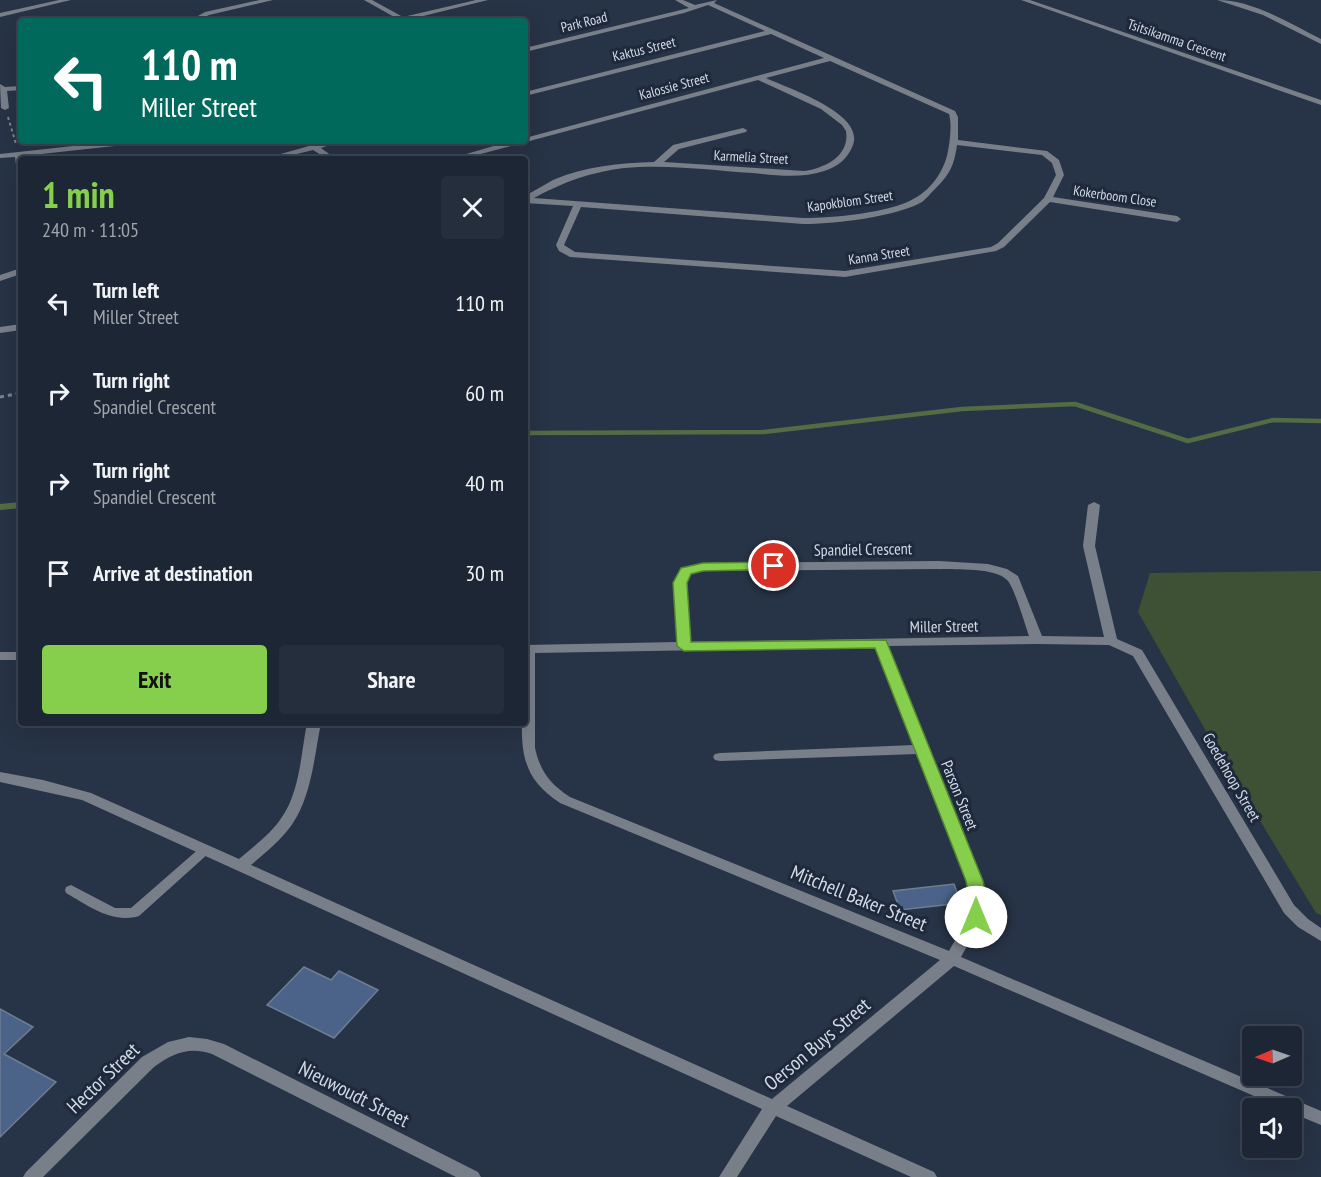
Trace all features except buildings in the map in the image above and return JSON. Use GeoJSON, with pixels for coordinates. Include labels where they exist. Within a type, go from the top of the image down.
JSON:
{"type":"FeatureCollection","features":[{"type":"Feature","properties":{"kind":"street"},"geometry":{"type":"LineString","coordinates":[[0,15],[68,0]]}},
{"type":"Feature","properties":{"kind":"street"},"geometry":{"type":"LineString","coordinates":[[198,18],[207,13],[270,0]]}},
{"type":"Feature","properties":{"kind":"street"},"geometry":{"type":"LineString","coordinates":[[367,0],[395,18]]}},
{"type":"Feature","properties":{"kind":"street"},"geometry":{"type":"LineString","coordinates":[[407,18],[485,0]]}},
{"type":"Feature","properties":{"kind":"street"},"geometry":{"type":"LineString","coordinates":[[678,0],[695,8]]}},
{"type":"Feature","properties":{"kind":"street","name":"Park Road"},"geometry":{"type":"LineString","coordinates":[[528,49],[695,8],[718,0]]}},
{"type":"Feature","properties":{"kind":"street","name":"Tsitsikamma Crescent"},"geometry":{"type":"LineString","coordinates":[[1024,0],[1321,102]]}},
{"type":"Feature","properties":{"kind":"street"},"geometry":{"type":"LineString","coordinates":[[1220,0],[1272,17],[1321,42]]}},
{"type":"Feature","properties":{"kind":"street","name":"Kapokblom Street"},"geometry":{"type":"LineString","coordinates":[[528,200],[803,221],[833,220],[892,210],[919,200],[944,175],[950,164],[954,142],[952,113],[708,3]]}},
{"type":"Feature","properties":{"kind":"street","name":"Kaktus Street"},"geometry":{"type":"LineString","coordinates":[[528,93],[770,32]]}},
{"type":"Feature","properties":{"kind":"street","name":"Kalossie Street"},"geometry":{"type":"LineString","coordinates":[[528,139],[831,58]]}},
{"type":"Feature","properties":{"kind":"street","name":"Karmelia Street"},"geometry":{"type":"LineString","coordinates":[[528,198],[554,182],[608,167],[656,165],[804,173],[827,168],[842,159],[851,139],[844,122],[831,112],[758,77]]}},
{"type":"Feature","properties":{"kind":"street"},"geometry":{"type":"LineString","coordinates":[[5,108],[2,88],[18,88]]}},
{"type":"Feature","properties":{"kind":"street"},"geometry":{"type":"LineString","coordinates":[[656,165],[676,147],[743,130]]}},
{"type":"Feature","properties":{"kind":"street","name":"Kanna Street"},"geometry":{"type":"LineString","coordinates":[[578,205],[560,244],[562,249],[573,255],[844,274],[993,249],[1001,245],[1048,200],[1060,172],[1056,162],[1048,155],[1024,149],[954,142]]}},
{"type":"Feature","properties":{"kind":"street"},"geometry":{"type":"LineString","coordinates":[[0,156],[114,144]]}},
{"type":"Feature","properties":{"kind":"street"},"geometry":{"type":"LineString","coordinates":[[310,144],[328,156]]}},
{"type":"Feature","properties":{"kind":"street"},"geometry":{"type":"LineString","coordinates":[[279,156],[326,144]]}},
{"type":"Feature","properties":{"kind":"street"},"geometry":{"type":"LineString","coordinates":[[464,156],[509,144]]}},
{"type":"Feature","properties":{"kind":"street","name":"Kokerboom Close"},"geometry":{"type":"LineString","coordinates":[[1048,200],[1177,219]]}},
{"type":"Feature","properties":{"kind":"street"},"geometry":{"type":"LineString","coordinates":[[0,278],[18,272]]}},
{"type":"Feature","properties":{"kind":"street"},"geometry":{"type":"LineString","coordinates":[[0,330],[18,327]]}},
{"type":"Feature","properties":{"kind":"street"},"geometry":{"type":"LineString","coordinates":[[1094,505],[1089,546],[1111,641]]}},
{"type":"Feature","properties":{"kind":"street","name":"Spandiel Crescent"},"geometry":{"type":"LineString","coordinates":[[684,646],[680,583],[686,571],[703,567],[939,565],[988,568],[1004,572],[1014,579],[1037,640]]}},
{"type":"Feature","properties":{"kind":"street","name":"Miller Street"},"geometry":{"type":"LineString","coordinates":[[528,649],[1037,640],[1111,641]]}},
{"type":"Feature","properties":{"kind":"street","name":"Goedehoop Street"},"geometry":{"type":"LineString","coordinates":[[1111,641],[1138,653],[1289,909],[1303,923],[1321,935]]}},
{"type":"Feature","properties":{"kind":"street","name":"Parson Street"},"geometry":{"type":"LineString","coordinates":[[880,643],[977,894],[976,917],[952,959]]}},
{"type":"Feature","properties":{"kind":"street"},"geometry":{"type":"LineString","coordinates":[[0,656],[18,656]]}},
{"type":"Feature","properties":{"kind":"street"},"geometry":{"type":"LineString","coordinates":[[240,866],[280,829],[292,814],[313,726]]}},
{"type":"Feature","properties":{"kind":"street","name":"Mitchell Baker Street"},"geometry":{"type":"LineString","coordinates":[[528,726],[528,748],[531,763],[538,778],[549,791],[565,800],[952,959],[1321,1118]]}},
{"type":"Feature","properties":{"kind":"street"},"geometry":{"type":"LineString","coordinates":[[720,757],[922,749]]}},
{"type":"Feature","properties":{"kind":"street"},"geometry":{"type":"LineString","coordinates":[[0,777],[44,784],[86,796],[928,1177]]}},
{"type":"Feature","properties":{"kind":"street","name":"Oerson Buys Street"},"geometry":{"type":"LineString","coordinates":[[728,1177],[772,1108],[952,959]]}},
{"type":"Feature","properties":{"kind":"street","name":"Hector Street"},"geometry":{"type":"LineString","coordinates":[[32,1177],[148,1062],[163,1051],[182,1044],[198,1042],[218,1049]]}},
{"type":"Feature","properties":{"kind":"street","name":"Nieuwoudt Street"},"geometry":{"type":"LineString","coordinates":[[218,1049],[472,1177]]}},
{"type":"Feature","properties":{"kind":"lane"},"geometry":{"type":"LineString","coordinates":[[71,890],[113,913],[134,913],[205,850]]}},
{"type":"Feature","properties":{"kind":"path"},"geometry":{"type":"LineString","coordinates":[[5,108],[19,154]]}},
{"type":"Feature","properties":{"kind":"path"},"geometry":{"type":"LineString","coordinates":[[0,397],[18,394]]}},
{"type":"Feature","properties":{"kind":"green space"},"geometry":{"type":"Polygon","coordinates":[[[1321,571],[1321,915],[1316,913],[1211,740],[1138,612],[1150,573],[1321,571]]]}},
{"type":"Feature","properties":{"kind":"waterway"},"geometry":{"type":"LineString","coordinates":[[528,433],[764,432],[962,409],[1075,404],[1188,441],[1273,420],[1321,421]]}},
{"type":"Feature","properties":{"kind":"waterway"},"geometry":{"type":"LineString","coordinates":[[0,507],[18,505]]}},
{"type":"Feature","properties":{"kind":"route"},"geometry":{"type":"LineString","coordinates":[[774,566],[703,567],[686,571],[680,583],[684,646],[880,643],[974,881],[977,894],[976,917]]}}]}
